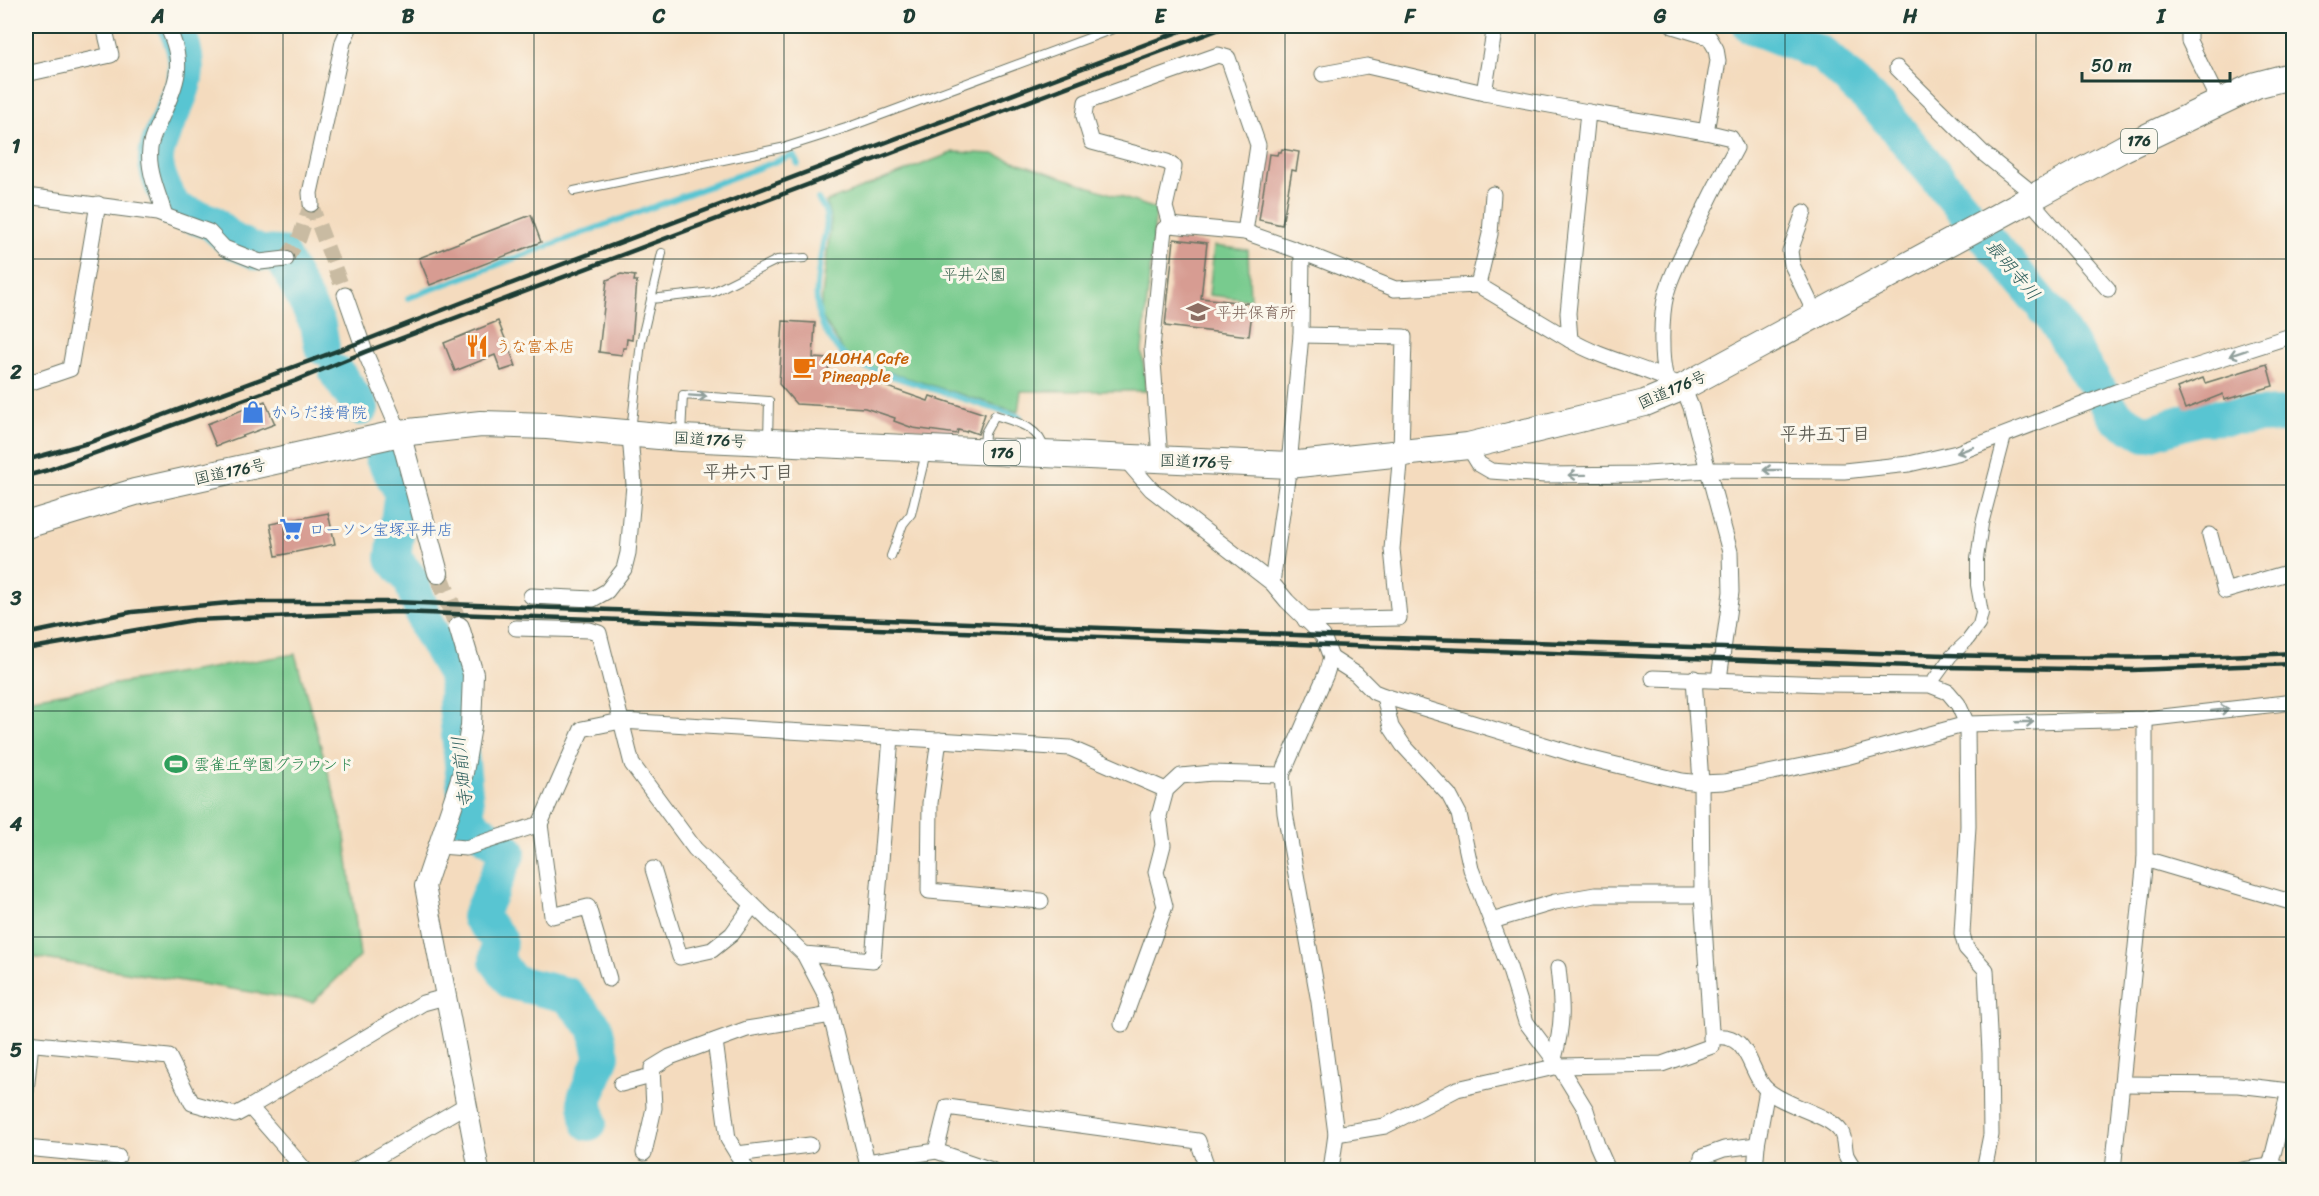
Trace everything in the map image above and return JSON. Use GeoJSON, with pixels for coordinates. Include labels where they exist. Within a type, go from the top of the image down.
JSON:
{"type":"FeatureCollection","features":[{"type":"Feature","properties":{"kind":"highway","name":"国道176号"},"geometry":{"type":"LineString","coordinates":[[26,525],[135,492],[400,433],[481,424],[547,426],[681,438],[1288,465],[1468,446],[1645,403],[1675,382],[1816,315],[2124,148],[2256,85],[2286,82]]}},
{"type":"Feature","properties":{"kind":"street"},"geometry":{"type":"LineString","coordinates":[[26,74],[111,55],[104,26]]}},
{"type":"Feature","properties":{"kind":"street"},"geometry":{"type":"LineString","coordinates":[[165,216],[149,163],[154,134],[179,70],[177,54],[167,26]]}},
{"type":"Feature","properties":{"kind":"street"},"geometry":{"type":"LineString","coordinates":[[311,204],[310,193],[343,42],[350,26]]}},
{"type":"Feature","properties":{"kind":"street"},"geometry":{"type":"LineString","coordinates":[[1484,93],[1495,26]]}},
{"type":"Feature","properties":{"kind":"street"},"geometry":{"type":"LineString","coordinates":[[1673,26],[1709,37],[1716,49],[1718,61],[1706,132]]}},
{"type":"Feature","properties":{"kind":"street"},"geometry":{"type":"LineString","coordinates":[[2189,26],[2189,41],[2219,102]]}},
{"type":"Feature","properties":{"kind":"street"},"geometry":{"type":"LineString","coordinates":[[1170,225],[1165,207],[1174,167],[1167,162],[1092,142],[1084,116],[1086,102],[1218,55],[1228,58],[1258,145],[1245,232]]}},
{"type":"Feature","properties":{"kind":"street"},"geometry":{"type":"LineString","coordinates":[[1323,74],[1367,66],[1484,93],[1731,138],[1736,148],[1678,264],[1666,295],[1662,341],[1664,370],[1675,382],[1691,407],[1730,552],[1731,592],[1719,679]]}},
{"type":"Feature","properties":{"kind":"street"},"geometry":{"type":"LineString","coordinates":[[1897,68],[1984,154],[2033,197],[2108,289]]}},
{"type":"Feature","properties":{"kind":"street"},"geometry":{"type":"LineString","coordinates":[[1570,340],[1568,313],[1588,112]]}},
{"type":"Feature","properties":{"kind":"street"},"geometry":{"type":"LineString","coordinates":[[1478,285],[1490,234],[1493,194]]}},
{"type":"Feature","properties":{"kind":"street"},"geometry":{"type":"LineString","coordinates":[[26,196],[98,204],[165,216],[209,232],[224,248],[260,262],[286,259]]}},
{"type":"Feature","properties":{"kind":"street"},"geometry":{"type":"LineString","coordinates":[[26,384],[70,369],[98,204]]}},
{"type":"Feature","properties":{"kind":"street"},"geometry":{"type":"LineString","coordinates":[[1804,212],[1790,250],[1792,265],[1816,315]]}},
{"type":"Feature","properties":{"kind":"street"},"geometry":{"type":"LineString","coordinates":[[1160,459],[1152,348],[1164,229],[1170,225],[1245,232],[1395,289],[1478,285],[1584,349],[1675,382]]}},
{"type":"Feature","properties":{"kind":"street"},"geometry":{"type":"LineString","coordinates":[[1272,583],[1288,465],[1301,335],[1302,252]]}},
{"type":"Feature","properties":{"kind":"street"},"geometry":{"type":"LineString","coordinates":[[345,295],[365,352],[400,433],[438,573]]}},
{"type":"Feature","properties":{"kind":"street"},"geometry":{"type":"LineString","coordinates":[[1301,335],[1404,338],[1401,453],[1392,549],[1399,618],[1305,621]]}},
{"type":"Feature","properties":{"kind":"street"},"geometry":{"type":"LineString","coordinates":[[1468,446],[1479,464],[1491,471],[1545,475],[1647,474],[1708,470],[1844,471],[1909,464],[1957,453],[2116,392],[2294,335]]}},
{"type":"Feature","properties":{"kind":"street"},"geometry":{"type":"LineString","coordinates":[[531,596],[593,599],[607,591],[624,569],[628,553],[634,485],[630,435]]}},
{"type":"Feature","properties":{"kind":"street"},"geometry":{"type":"LineString","coordinates":[[1930,684],[1979,625],[1982,613],[1977,585],[1977,559],[1982,524],[2005,436]]}},
{"type":"Feature","properties":{"kind":"street"},"geometry":{"type":"LineString","coordinates":[[1125,459],[1151,489],[1272,583],[1305,621],[1323,636],[1331,658],[1282,775],[1285,813],[1319,1002],[1336,1134],[1332,1170]]}},
{"type":"Feature","properties":{"kind":"street"},"geometry":{"type":"LineString","coordinates":[[2210,535],[2225,591],[2294,571]]}},
{"type":"Feature","properties":{"kind":"street"},"geometry":{"type":"LineString","coordinates":[[459,627],[473,674],[471,726],[463,773],[425,886],[479,1170]]}},
{"type":"Feature","properties":{"kind":"street"},"geometry":{"type":"LineString","coordinates":[[516,628],[590,630],[599,633],[632,764],[695,849],[804,954],[826,996],[867,1168],[936,1151],[992,1170]]}},
{"type":"Feature","properties":{"kind":"street"},"geometry":{"type":"LineString","coordinates":[[1331,658],[1356,674],[1374,692],[1384,696],[1584,757],[1682,781],[1701,783],[1724,782],[1846,757],[1966,724],[2145,719],[2294,702]]}},
{"type":"Feature","properties":{"kind":"street"},"geometry":{"type":"LineString","coordinates":[[1653,678],[1825,684],[1930,684],[1948,693],[1958,704],[1966,724],[1968,826],[1962,934],[1966,948],[1986,970],[1991,1135],[1984,1170]]}},
{"type":"Feature","properties":{"kind":"street"},"geometry":{"type":"LineString","coordinates":[[1336,1134],[1385,1125],[1457,1089],[1556,1062],[1662,1064],[1712,1047],[1702,895],[1701,783],[1694,678]]}},
{"type":"Feature","properties":{"kind":"street"},"geometry":{"type":"LineString","coordinates":[[1384,696],[1391,727],[1402,745],[1449,795],[1459,814],[1471,869],[1492,921],[1526,1022],[1556,1062],[1586,1110],[1608,1170]]}},
{"type":"Feature","properties":{"kind":"street"},"geometry":{"type":"LineString","coordinates":[[2113,1170],[2145,859],[2145,719]]}},
{"type":"Feature","properties":{"kind":"street"},"geometry":{"type":"LineString","coordinates":[[609,979],[588,907],[552,916],[540,824],[582,729],[621,722],[1070,748],[1166,790]]}},
{"type":"Feature","properties":{"kind":"street"},"geometry":{"type":"LineString","coordinates":[[804,954],[873,960],[891,737]]}},
{"type":"Feature","properties":{"kind":"street"},"geometry":{"type":"LineString","coordinates":[[939,740],[930,803],[929,891],[1041,901]]}},
{"type":"Feature","properties":{"kind":"street"},"geometry":{"type":"LineString","coordinates":[[1122,1024],[1165,906],[1156,872],[1163,844],[1159,816],[1166,790],[1181,776],[1212,773],[1282,775]]}},
{"type":"Feature","properties":{"kind":"street"},"geometry":{"type":"LineString","coordinates":[[440,846],[466,848],[540,824]]}},
{"type":"Feature","properties":{"kind":"street"},"geometry":{"type":"LineString","coordinates":[[2145,859],[2294,903]]}},
{"type":"Feature","properties":{"kind":"street"},"geometry":{"type":"LineString","coordinates":[[652,869],[680,957],[711,950],[732,934],[753,905]]}},
{"type":"Feature","properties":{"kind":"street"},"geometry":{"type":"LineString","coordinates":[[1492,921],[1555,902],[1595,895],[1702,895]]}},
{"type":"Feature","properties":{"kind":"street"},"geometry":{"type":"LineString","coordinates":[[1556,1062],[1563,1013],[1558,968]]}},
{"type":"Feature","properties":{"kind":"street"},"geometry":{"type":"LineString","coordinates":[[26,1091],[28,1043],[170,1057],[192,1103],[235,1114],[423,1003],[445,997]]}},
{"type":"Feature","properties":{"kind":"street"},"geometry":{"type":"LineString","coordinates":[[644,1153],[654,1108],[652,1068],[670,1057],[747,1029],[831,1015]]}},
{"type":"Feature","properties":{"kind":"street"},"geometry":{"type":"LineString","coordinates":[[1711,1038],[1721,1036],[1736,1041],[1752,1061],[1767,1089],[1782,1100],[1829,1121],[1842,1133],[1846,1156],[1855,1170]]}},
{"type":"Feature","properties":{"kind":"street"},"geometry":{"type":"LineString","coordinates":[[715,1041],[728,1139],[747,1170]]}},
{"type":"Feature","properties":{"kind":"street"},"geometry":{"type":"LineString","coordinates":[[621,1084],[651,1076]]}},
{"type":"Feature","properties":{"kind":"street"},"geometry":{"type":"LineString","coordinates":[[2122,1084],[2238,1085],[2291,1089],[2270,1167]]}},
{"type":"Feature","properties":{"kind":"street"},"geometry":{"type":"LineString","coordinates":[[1755,1170],[1767,1089]]}},
{"type":"Feature","properties":{"kind":"street"},"geometry":{"type":"LineString","coordinates":[[356,1170],[466,1105]]}},
{"type":"Feature","properties":{"kind":"street"},"geometry":{"type":"LineString","coordinates":[[250,1107],[305,1170]]}},
{"type":"Feature","properties":{"kind":"street"},"geometry":{"type":"LineString","coordinates":[[936,1151],[947,1107],[1198,1140],[1208,1170]]}},
{"type":"Feature","properties":{"kind":"street"},"geometry":{"type":"LineString","coordinates":[[737,1154],[810,1145]]}},
{"type":"Feature","properties":{"kind":"street"},"geometry":{"type":"LineString","coordinates":[[1699,1170],[1702,1157],[1724,1149],[1757,1145]]}},
{"type":"Feature","properties":{"kind":"street"},"geometry":{"type":"LineString","coordinates":[[26,1148],[118,1157]]}},
{"type":"Feature","properties":{"kind":"street"},"geometry":{"type":"LineString","coordinates":[[2243,1170],[2270,1167],[2288,1170]]}},
{"type":"Feature","properties":{"kind":"lane"},"geometry":{"type":"LineString","coordinates":[[574,191],[786,147],[846,128],[1121,26]]}},
{"type":"Feature","properties":{"kind":"lane"},"geometry":{"type":"LineString","coordinates":[[630,435],[641,342],[662,253]]}},
{"type":"Feature","properties":{"kind":"lane"},"geometry":{"type":"LineString","coordinates":[[651,299],[713,292],[777,260],[805,258]]}},
{"type":"Feature","properties":{"kind":"lane"},"geometry":{"type":"LineString","coordinates":[[681,438],[683,395],[770,401],[767,442]]}},
{"type":"Feature","properties":{"kind":"lane"},"geometry":{"type":"LineString","coordinates":[[984,453],[985,433],[995,415],[1024,424],[1043,439],[1046,455]]}},
{"type":"Feature","properties":{"kind":"lane"},"geometry":{"type":"LineString","coordinates":[[891,556],[903,524],[911,514],[926,450]]}},
{"type":"Feature","properties":{"kind":"green space","name":"平井公園"},"geometry":{"type":"Polygon","coordinates":[[[954,152],[993,154],[1156,209],[1142,351],[1146,391],[1021,391],[1018,412],[865,365],[845,354],[820,314],[831,220],[826,202],[954,152]]]}},
{"type":"Feature","properties":{"kind":"green space"},"geometry":{"type":"Polygon","coordinates":[[[1214,246],[1248,250],[1250,300],[1209,295],[1214,246]]]}},
{"type":"Feature","properties":{"kind":"green space","name":"雲雀丘学園グラウンド"},"geometry":{"type":"Polygon","coordinates":[[[295,654],[344,829],[360,956],[313,1002],[26,956],[26,699],[295,654]]]}},
{"type":"Feature","properties":{"kind":"building"},"geometry":{"type":"Polygon","coordinates":[[[1282,149],[1299,152],[1296,171],[1292,170],[1282,225],[1259,220],[1269,154],[1277,155],[1282,149]]]}},
{"type":"Feature","properties":{"kind":"building"},"geometry":{"type":"Polygon","coordinates":[[[531,215],[541,242],[430,285],[419,258],[531,215]]]}},
{"type":"Feature","properties":{"kind":"building"},"geometry":{"type":"Polygon","coordinates":[[[1174,239],[1207,243],[1201,298],[1253,304],[1249,336],[1165,326],[1174,239]]]}},
{"type":"Feature","properties":{"kind":"building"},"geometry":{"type":"Polygon","coordinates":[[[621,274],[635,276],[634,281],[637,281],[632,340],[627,339],[622,355],[599,352],[607,280],[621,274]]]}},
{"type":"Feature","properties":{"kind":"building","name":"うな富本店"},"geometry":{"type":"Polygon","coordinates":[[[498,321],[516,366],[501,371],[495,355],[455,371],[444,343],[498,321]]]}},
{"type":"Feature","properties":{"kind":"building"},"geometry":{"type":"Polygon","coordinates":[[[783,321],[815,323],[813,358],[829,359],[828,376],[870,378],[870,381],[928,401],[930,396],[985,414],[978,434],[967,430],[966,432],[958,430],[957,434],[913,428],[894,421],[895,418],[865,408],[796,404],[779,384],[783,321]]]}},
{"type":"Feature","properties":{"kind":"building"},"geometry":{"type":"Polygon","coordinates":[[[2267,364],[2273,386],[2224,400],[2223,394],[2185,409],[2177,388],[2203,378],[2205,383],[2267,364]]]}},
{"type":"Feature","properties":{"kind":"building","name":"からだ接骨院"},"geometry":{"type":"Polygon","coordinates":[[[265,401],[275,424],[216,446],[207,424],[265,401]]]}},
{"type":"Feature","properties":{"kind":"building"},"geometry":{"type":"Polygon","coordinates":[[[328,513],[335,544],[276,556],[270,524],[328,513]]]}},
{"type":"Feature","properties":{"kind":"waterway","name":"寺畑前川"},"geometry":{"type":"LineString","coordinates":[[175,26],[182,42],[186,68],[181,92],[157,150],[156,163],[163,187],[175,210],[211,222],[233,241],[260,253],[281,254],[318,325],[322,347]]}},
{"type":"Feature","properties":{"kind":"waterway","name":"最明寺川"},"geometry":{"type":"LineString","coordinates":[[1751,26],[1822,54],[1879,107],[2053,318],[2116,417],[2146,434],[2198,418],[2281,415],[2294,418]]}},
{"type":"Feature","properties":{"kind":"waterway"},"geometry":{"type":"LineString","coordinates":[[408,298],[793,155],[798,164]]}},
{"type":"Feature","properties":{"kind":"waterway"},"geometry":{"type":"LineString","coordinates":[[818,199],[826,215],[827,223],[817,279],[817,303],[823,326],[839,351],[863,367],[1020,417]]}},
{"type":"Feature","properties":{"kind":"waterway","name":"寺畑前川"},"geometry":{"type":"LineString","coordinates":[[337,373],[361,408]]}},
{"type":"Feature","properties":{"kind":"waterway","name":"寺畑前川"},"geometry":{"type":"LineString","coordinates":[[382,456],[402,492],[393,558],[411,580],[427,626],[457,677],[456,705],[468,822],[508,852],[479,917],[499,939],[497,961],[512,982],[567,995],[595,1027],[602,1056],[585,1098],[589,1123]]}},
{"type":"Feature","properties":{"kind":"tunnel"},"geometry":{"type":"LineString","coordinates":[[311,204],[345,295]]}},
{"type":"Feature","properties":{"kind":"tunnel"},"geometry":{"type":"LineString","coordinates":[[286,259],[299,239],[311,204]]}},
{"type":"Feature","properties":{"kind":"tunnel"},"geometry":{"type":"LineString","coordinates":[[438,573],[459,627]]}},
{"type":"Feature","properties":{"kind":"railway"},"geometry":{"type":"LineString","coordinates":[[26,460],[88,443],[361,342],[1194,26]]}},
{"type":"Feature","properties":{"kind":"railway"},"geometry":{"type":"LineString","coordinates":[[26,476],[295,381],[365,352],[1228,26]]}},
{"type":"Feature","properties":{"kind":"railway"},"geometry":{"type":"LineString","coordinates":[[26,634],[132,612],[239,602],[393,602],[1323,636],[1961,655],[2128,658],[2294,653]]}},
{"type":"Feature","properties":{"kind":"railway"},"geometry":{"type":"LineString","coordinates":[[26,649],[194,620],[397,612],[1942,667],[2132,670],[2294,664]]}},
{"type":"Feature","properties":{"kind":"place","name":"平井保育所"},"geometry":{"type":"Point","coordinates":[1198,312]}},
{"type":"Feature","properties":{"kind":"place","name":"うな富本店"},"geometry":{"type":"Point","coordinates":[477,346]}},
{"type":"Feature","properties":{"kind":"place","name":"ALOHA Cafe Pineapple"},"geometry":{"type":"Point","coordinates":[804,367]}},
{"type":"Feature","properties":{"kind":"place","name":"からだ接骨院"},"geometry":{"type":"Point","coordinates":[253,412]}},
{"type":"Feature","properties":{"kind":"place","name":"ローソン宝塚平井店"},"geometry":{"type":"Point","coordinates":[291,529]}},
{"type":"Feature","properties":{"kind":"place","name":"雲雀丘学園グラウンド"},"geometry":{"type":"Point","coordinates":[176,764]}},
{"type":"Feature","properties":{"kind":"district","name":"平井五丁目"},"geometry":{"type":"Point","coordinates":[1825,434]}},
{"type":"Feature","properties":{"kind":"district","name":"平井六丁目"},"geometry":{"type":"Point","coordinates":[748,472]}}]}
